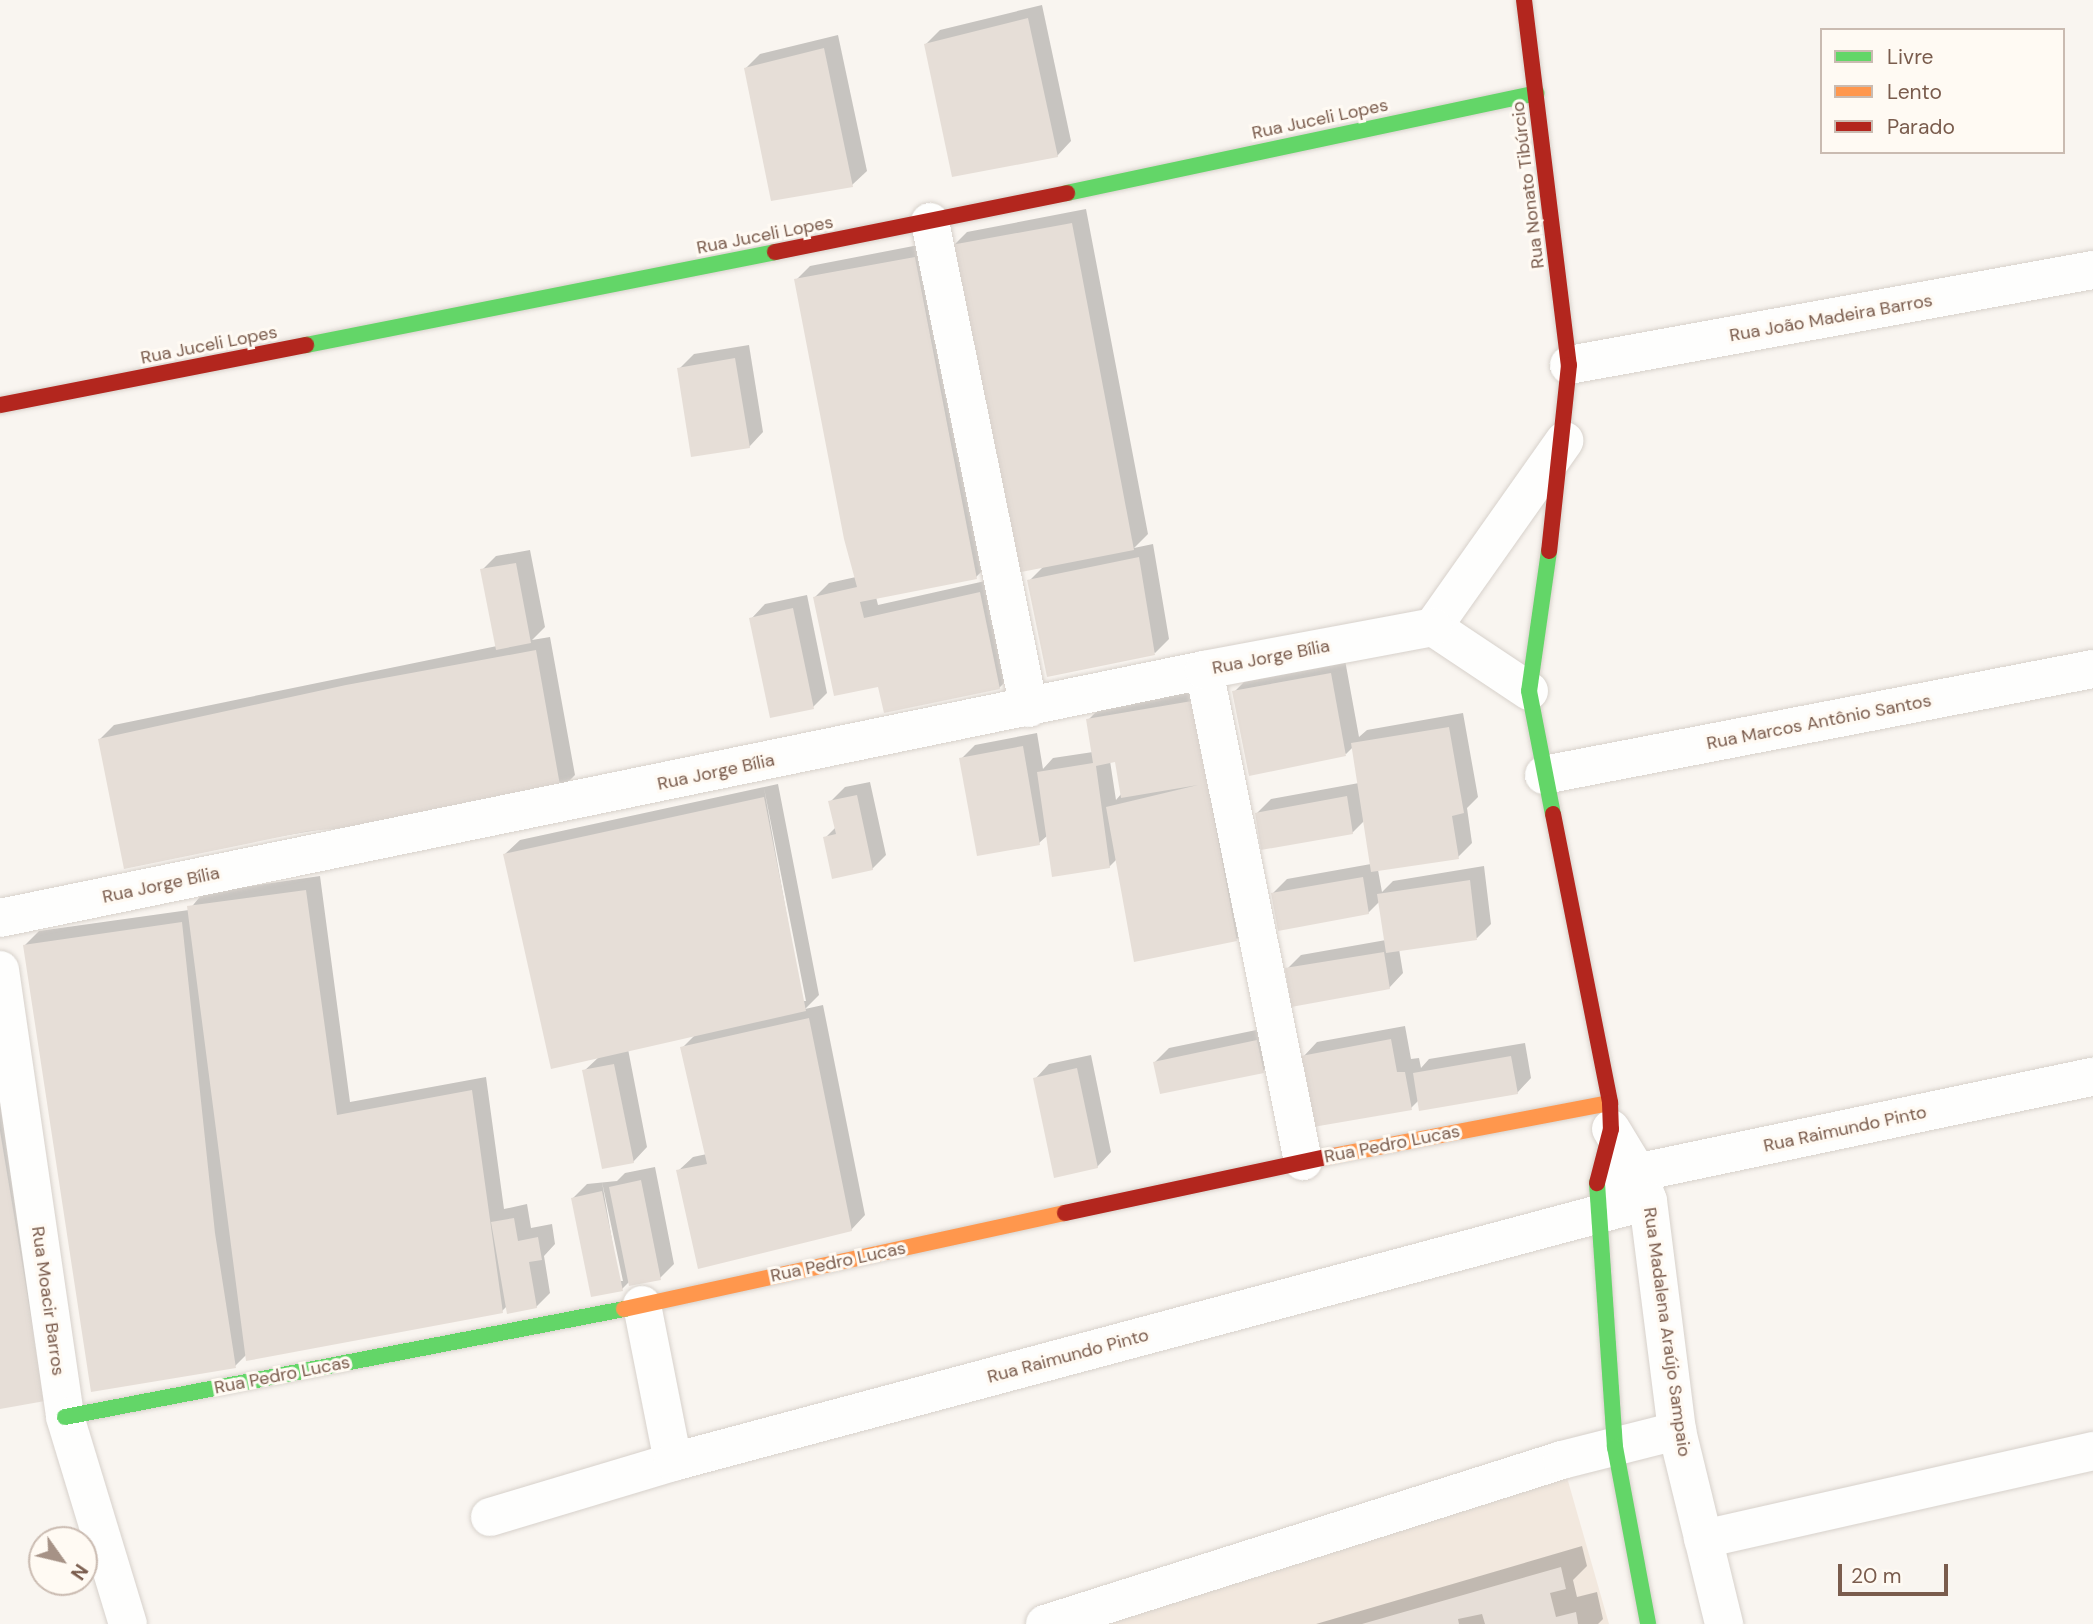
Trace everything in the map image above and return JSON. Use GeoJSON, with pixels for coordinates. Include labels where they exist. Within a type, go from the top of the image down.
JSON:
{"type":"FeatureCollection","features":[{"type":"Feature","properties":{"kind":"street","name":"Rua Nonato Tibúrcio"},"geometry":{"type":"LineString","coordinates":[[1524,0],[1569,365]]}},
{"type":"Feature","properties":{"kind":"street","name":"Rua Juceli Lopes"},"geometry":{"type":"LineString","coordinates":[[0,405],[930,222],[1536,93]]}},
{"type":"Feature","properties":{"kind":"street"},"geometry":{"type":"LineString","coordinates":[[930,222],[1029,708]]}},
{"type":"Feature","properties":{"kind":"street","name":"Rua João Madeira Barros"},"geometry":{"type":"LineString","coordinates":[[1569,365],[2093,270]]}},
{"type":"Feature","properties":{"kind":"street","name":"Rua Madalena Araújo Sampaio"},"geometry":{"type":"LineString","coordinates":[[1569,365],[1564,441],[1530,691],[1610,1116],[1643,1186],[1677,1431],[1724,1624]]}},
{"type":"Feature","properties":{"kind":"street"},"geometry":{"type":"LineString","coordinates":[[1530,691],[1433,627],[1564,441]]}},
{"type":"Feature","properties":{"kind":"street","name":"Rua Jorge Bília"},"geometry":{"type":"LineString","coordinates":[[0,918],[1204,670],[1433,627]]}},
{"type":"Feature","properties":{"kind":"street","name":"Rua Marcos Antônio Santos"},"geometry":{"type":"LineString","coordinates":[[1544,775],[2093,669]]}},
{"type":"Feature","properties":{"kind":"street"},"geometry":{"type":"LineString","coordinates":[[1204,670],[1303,1161]]}},
{"type":"Feature","properties":{"kind":"street","name":"Rua Moacir Barros"},"geometry":{"type":"LineString","coordinates":[[0,970],[65,1417],[128,1624]]}},
{"type":"Feature","properties":{"kind":"street","name":"Rua Raimundo Pinto"},"geometry":{"type":"LineString","coordinates":[[490,1517],[1597,1197],[2093,1077]]}},
{"type":"Feature","properties":{"kind":"street","name":"Rua Madalena Araújo Sampaio"},"geometry":{"type":"LineString","coordinates":[[1610,1116],[1597,1197],[1615,1447],[1648,1624]]}},
{"type":"Feature","properties":{"kind":"street","name":"Rua Pedro Lucas"},"geometry":{"type":"LineString","coordinates":[[65,1417],[642,1305],[1303,1161],[1610,1116]]}},
{"type":"Feature","properties":{"kind":"street"},"geometry":{"type":"LineString","coordinates":[[642,1305],[673,1462]]}},
{"type":"Feature","properties":{"kind":"street"},"geometry":{"type":"LineString","coordinates":[[1045,1624],[1562,1460],[1677,1431]]}},
{"type":"Feature","properties":{"kind":"street"},"geometry":{"type":"LineString","coordinates":[[1703,1539],[2093,1451]]}},
{"type":"Feature","properties":{"kind":"shaded area"},"geometry":{"type":"Polygon","coordinates":[[[1562,1460],[1609,1624],[1045,1624],[1562,1460]]]}},
{"type":"Feature","properties":{"kind":"building"},"geometry":{"type":"Polygon","coordinates":[[[1028,18],[1058,157],[952,177],[924,44],[1028,18]]]}},
{"type":"Feature","properties":{"kind":"building"},"geometry":{"type":"Polygon","coordinates":[[[824,48],[853,187],[771,201],[744,68],[824,48]]]}},
{"type":"Feature","properties":{"kind":"building"},"geometry":{"type":"Polygon","coordinates":[[[1072,223],[1134,550],[1016,573],[951,245],[1072,223]]]}},
{"type":"Feature","properties":{"kind":"building"},"geometry":{"type":"Polygon","coordinates":[[[915,257],[977,579],[860,602],[864,618],[980,592],[1000,689],[884,713],[878,687],[834,696],[813,597],[857,587],[844,539],[794,279],[915,257]]]}},
{"type":"Feature","properties":{"kind":"building"},"geometry":{"type":"Polygon","coordinates":[[[735,358],[750,448],[691,457],[677,368],[735,358]]]}},
{"type":"Feature","properties":{"kind":"building"},"geometry":{"type":"Polygon","coordinates":[[[1139,557],[1155,655],[1047,677],[1027,580],[1139,557]]]}},
{"type":"Feature","properties":{"kind":"building"},"geometry":{"type":"Polygon","coordinates":[[[516,563],[531,643],[496,650],[480,569],[516,563]]]}},
{"type":"Feature","properties":{"kind":"building"},"geometry":{"type":"Polygon","coordinates":[[[793,608],[814,709],[770,718],[749,618],[793,608]]]}},
{"type":"Feature","properties":{"kind":"building"},"geometry":{"type":"Polygon","coordinates":[[[536,650],[561,791],[370,826],[309,831],[124,869],[98,739],[346,685],[536,650]]]}},
{"type":"Feature","properties":{"kind":"building"},"geometry":{"type":"Polygon","coordinates":[[[1331,673],[1346,756],[1249,776],[1232,691],[1331,673]]]}},
{"type":"Feature","properties":{"kind":"building"},"geometry":{"type":"Polygon","coordinates":[[[1192,701],[1237,941],[1134,962],[1106,807],[1198,785],[1121,798],[1115,762],[1096,766],[1110,868],[1052,877],[1037,772],[1093,763],[1086,719],[1192,701]]]}},
{"type":"Feature","properties":{"kind":"building"},"geometry":{"type":"Polygon","coordinates":[[[1449,727],[1464,813],[1452,816],[1459,859],[1371,872],[1351,743],[1449,727]]]}},
{"type":"Feature","properties":{"kind":"building"},"geometry":{"type":"Polygon","coordinates":[[[1023,746],[1040,845],[977,856],[959,758],[1023,746]]]}},
{"type":"Feature","properties":{"kind":"building"},"geometry":{"type":"Polygon","coordinates":[[[857,795],[873,870],[832,879],[823,837],[836,834],[828,801],[857,795]]]}},
{"type":"Feature","properties":{"kind":"building"},"geometry":{"type":"Polygon","coordinates":[[[1347,796],[1353,834],[1261,850],[1255,813],[1347,796]]]}},
{"type":"Feature","properties":{"kind":"building"},"geometry":{"type":"Polygon","coordinates":[[[764,797],[806,1011],[551,1069],[503,854],[764,797]]]}},
{"type":"Feature","properties":{"kind":"building"},"geometry":{"type":"Polygon","coordinates":[[[1363,877],[1369,914],[1278,931],[1271,893],[1363,877]]]}},
{"type":"Feature","properties":{"kind":"building"},"geometry":{"type":"Polygon","coordinates":[[[1470,880],[1477,940],[1386,953],[1377,894],[1470,880]]]}},
{"type":"Feature","properties":{"kind":"building"},"geometry":{"type":"Polygon","coordinates":[[[306,890],[337,1115],[472,1090],[503,1313],[246,1361],[187,906],[306,890]]]}},
{"type":"Feature","properties":{"kind":"building"},"geometry":{"type":"Polygon","coordinates":[[[182,922],[215,1233],[236,1368],[91,1392],[23,945],[182,922]]]}},
{"type":"Feature","properties":{"kind":"building"},"geometry":{"type":"Polygon","coordinates":[[[1384,952],[1390,989],[1291,1007],[1285,968],[1384,952]]]}},
{"type":"Feature","properties":{"kind":"building"},"geometry":{"type":"Polygon","coordinates":[[[809,1018],[852,1231],[698,1269],[676,1170],[707,1164],[680,1047],[809,1018]]]}},
{"type":"Feature","properties":{"kind":"building"},"geometry":{"type":"Polygon","coordinates":[[[1391,1039],[1397,1072],[1405,1072],[1412,1110],[1313,1127],[1301,1056],[1391,1039]]]}},
{"type":"Feature","properties":{"kind":"building"},"geometry":{"type":"Polygon","coordinates":[[[1257,1040],[1264,1073],[1160,1094],[1153,1062],[1257,1040]]]}},
{"type":"Feature","properties":{"kind":"building"},"geometry":{"type":"Polygon","coordinates":[[[1511,1056],[1518,1094],[1419,1111],[1413,1073],[1511,1056]]]}},
{"type":"Feature","properties":{"kind":"building"},"geometry":{"type":"Polygon","coordinates":[[[614,1064],[634,1163],[602,1169],[582,1070],[614,1064]]]}},
{"type":"Feature","properties":{"kind":"building"},"geometry":{"type":"Polygon","coordinates":[[[1077,1068],[1098,1168],[1054,1178],[1033,1078],[1077,1068]]]}},
{"type":"Feature","properties":{"kind":"building"},"geometry":{"type":"Polygon","coordinates":[[[0,1131],[45,1401],[0,1409],[0,1131]]]}},
{"type":"Feature","properties":{"kind":"building"},"geometry":{"type":"Polygon","coordinates":[[[641,1180],[661,1280],[629,1286],[609,1187],[641,1180]]]}},
{"type":"Feature","properties":{"kind":"building"},"geometry":{"type":"Polygon","coordinates":[[[602,1191],[623,1291],[591,1297],[571,1198],[602,1191]]]}},
{"type":"Feature","properties":{"kind":"building"},"geometry":{"type":"Polygon","coordinates":[[[514,1218],[518,1241],[538,1237],[542,1260],[529,1262],[537,1308],[507,1314],[491,1222],[514,1218]]]}},
{"type":"Feature","properties":{"kind":"building"},"geometry":{"type":"Polygon","coordinates":[[[1561,1567],[1566,1589],[1550,1593],[1556,1617],[1576,1612],[1578,1624],[1485,1624],[1482,1614],[1458,1619],[1459,1624],[1362,1624],[1561,1567]]]}},
{"type":"Feature","properties":{"kind":"traffic: fast"},"geometry":{"type":"LineString","coordinates":[[1067,193],[1536,93]]}},
{"type":"Feature","properties":{"kind":"traffic: fast"},"geometry":{"type":"LineString","coordinates":[[306,345],[775,252]]}},
{"type":"Feature","properties":{"kind":"traffic: fast"},"geometry":{"type":"LineString","coordinates":[[1549,551],[1529,691],[1553,814]]}},
{"type":"Feature","properties":{"kind":"traffic: fast"},"geometry":{"type":"LineString","coordinates":[[1597,1183],[1615,1447],[1648,1624]]}},
{"type":"Feature","properties":{"kind":"traffic: fast"},"geometry":{"type":"LineString","coordinates":[[65,1417],[624,1309]]}},
{"type":"Feature","properties":{"kind":"traffic: slow"},"geometry":{"type":"LineString","coordinates":[[1332,1156],[1610,1103]]}},
{"type":"Feature","properties":{"kind":"traffic: slow"},"geometry":{"type":"LineString","coordinates":[[624,1309],[1065,1213]]}},
{"type":"Feature","properties":{"kind":"traffic: jam"},"geometry":{"type":"LineString","coordinates":[[1524,0],[1569,365],[1549,551]]}},
{"type":"Feature","properties":{"kind":"traffic: jam"},"geometry":{"type":"LineString","coordinates":[[775,252],[1067,193]]}},
{"type":"Feature","properties":{"kind":"traffic: jam"},"geometry":{"type":"LineString","coordinates":[[0,405],[306,345]]}},
{"type":"Feature","properties":{"kind":"traffic: jam"},"geometry":{"type":"LineString","coordinates":[[1553,814],[1610,1103],[1611,1129],[1597,1183]]}},
{"type":"Feature","properties":{"kind":"traffic: jam"},"geometry":{"type":"LineString","coordinates":[[1065,1213],[1332,1156]]}}]}
